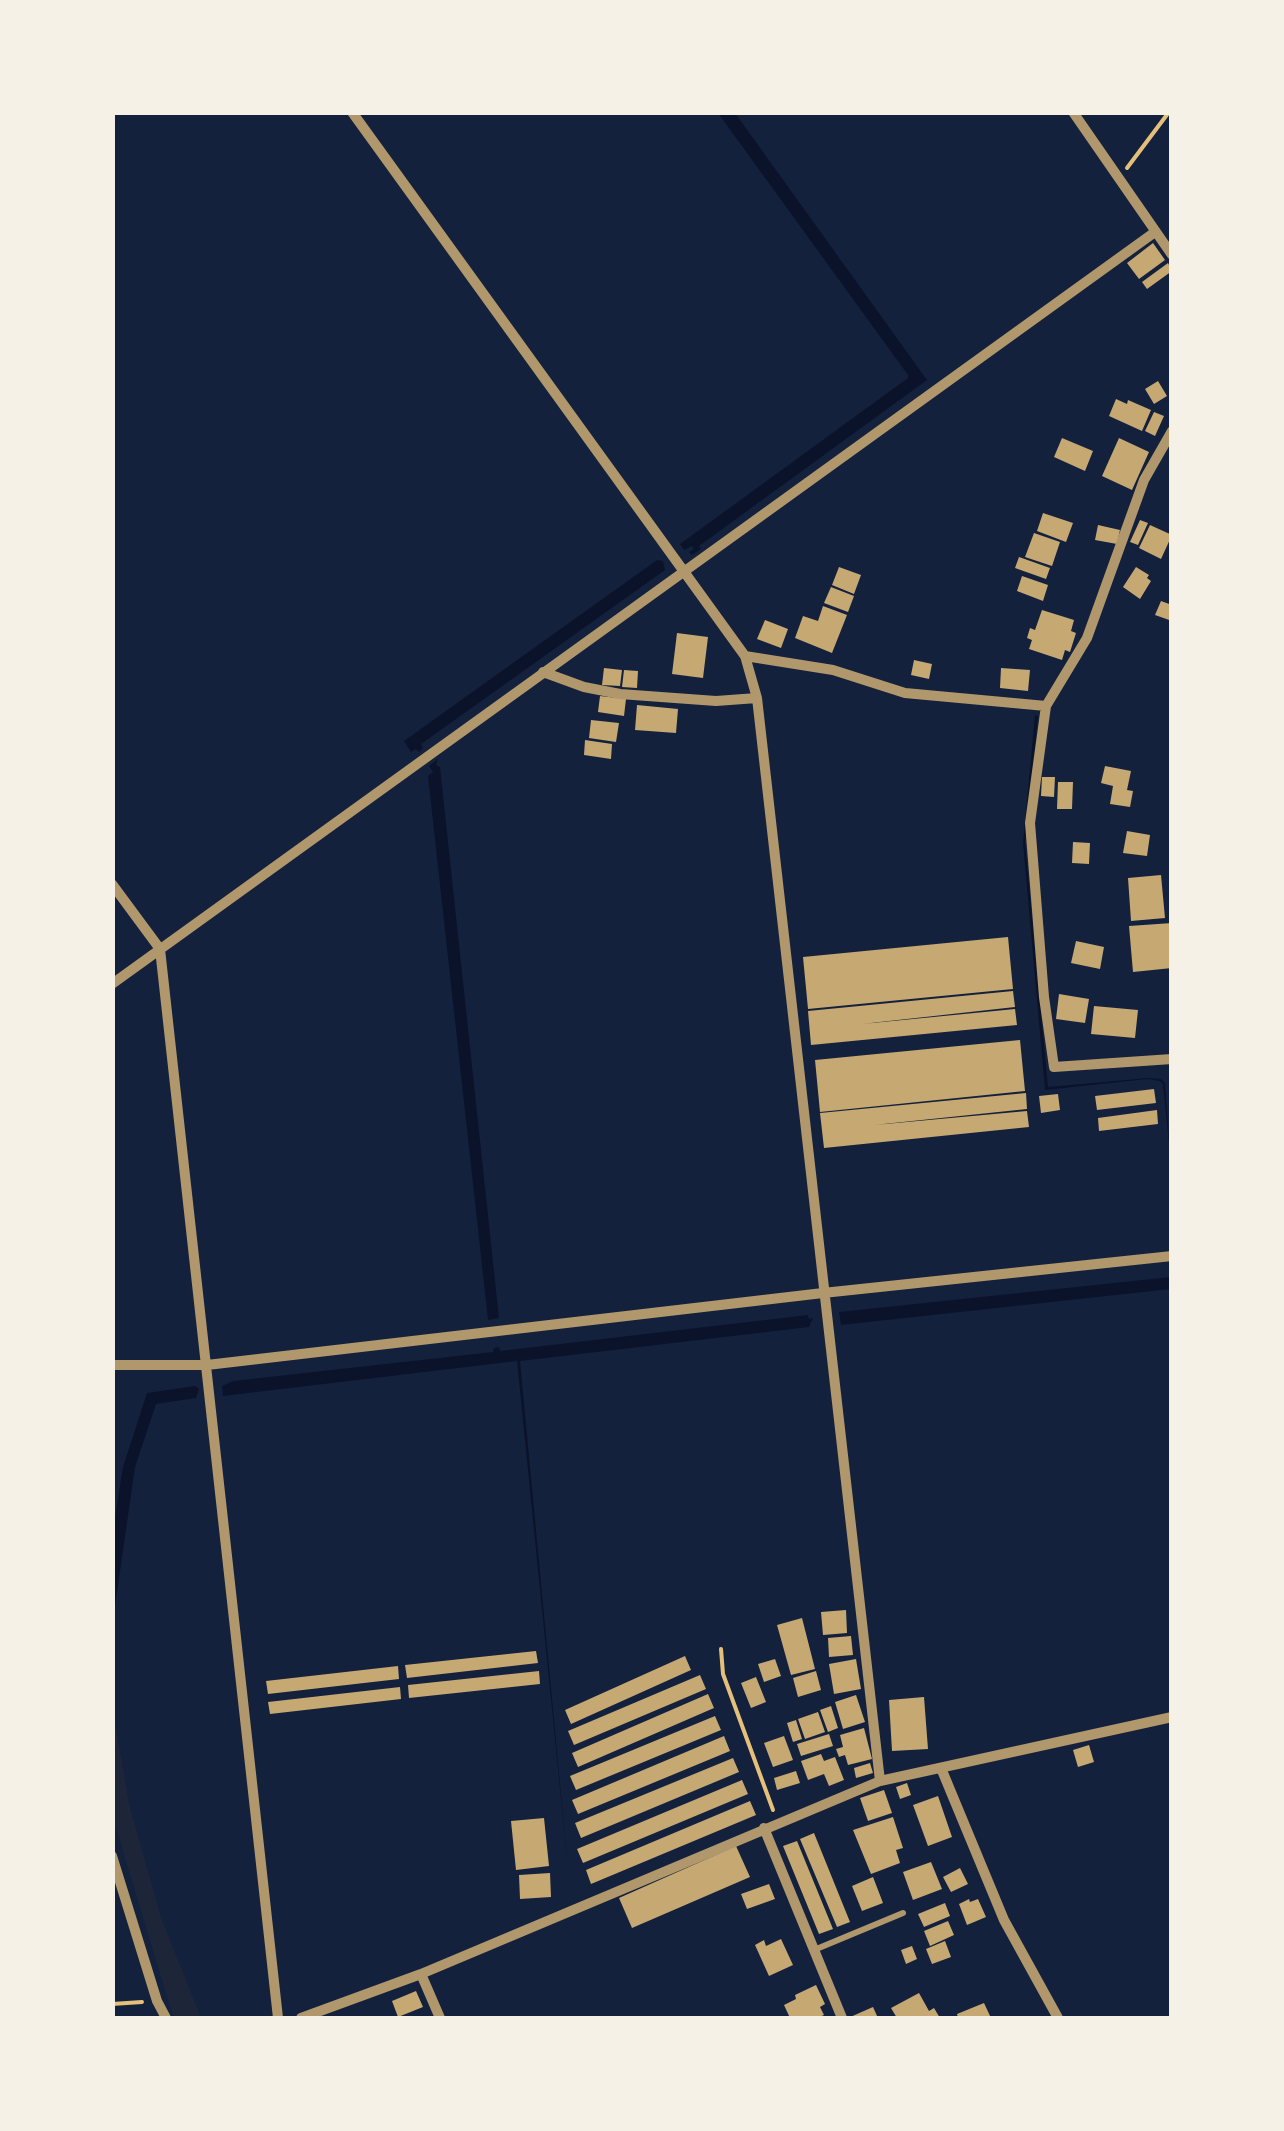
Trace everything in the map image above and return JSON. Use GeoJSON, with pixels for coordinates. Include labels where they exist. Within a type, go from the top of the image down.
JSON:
{"type":"FeatureCollection","features":[{"type":"Feature","properties":{"kind":"street"},"geometry":{"type":"LineString","coordinates":[[352,112],[745,656],[756,698],[880,1781]]}},
{"type":"Feature","properties":{"kind":"street"},"geometry":{"type":"LineString","coordinates":[[1073,112],[1172,255]]}},
{"type":"Feature","properties":{"kind":"street"},"geometry":{"type":"LineString","coordinates":[[112,984],[1155,232]]}},
{"type":"Feature","properties":{"kind":"street"},"geometry":{"type":"LineString","coordinates":[[1172,430],[1144,480],[1087,638],[1046,706],[1030,823],[1044,997],[1054,1067],[1172,1059]]}},
{"type":"Feature","properties":{"kind":"street"},"geometry":{"type":"LineString","coordinates":[[745,656],[834,670],[905,694],[1046,706]]}},
{"type":"Feature","properties":{"kind":"street"},"geometry":{"type":"LineString","coordinates":[[543,672],[584,688],[620,694],[716,701],[756,698]]}},
{"type":"Feature","properties":{"kind":"street"},"geometry":{"type":"LineString","coordinates":[[112,884],[160,949],[278,2018]]}},
{"type":"Feature","properties":{"kind":"street"},"geometry":{"type":"LineString","coordinates":[[112,1365],[207,1366],[823,1292],[1172,1256]]}},
{"type":"Feature","properties":{"kind":"street"},"geometry":{"type":"LineString","coordinates":[[301,2018],[421,1974],[880,1781],[1172,1717]]}},
{"type":"Feature","properties":{"kind":"street"},"geometry":{"type":"LineString","coordinates":[[940,1768],[1004,1920],[1058,2018]]}},
{"type":"Feature","properties":{"kind":"street"},"geometry":{"type":"LineString","coordinates":[[764,1828],[842,2018]]}},
{"type":"Feature","properties":{"kind":"street"},"geometry":{"type":"LineString","coordinates":[[112,1856],[157,2001],[166,2018]]}},
{"type":"Feature","properties":{"kind":"street"},"geometry":{"type":"LineString","coordinates":[[421,1974],[440,2018]]}},
{"type":"Feature","properties":{"kind":"lane"},"geometry":{"type":"LineString","coordinates":[[814,1950],[903,1913]]}},
{"type":"Feature","properties":{"kind":"path"},"geometry":{"type":"LineString","coordinates":[[1120,178],[1169,112]]}},
{"type":"Feature","properties":{"kind":"path"},"geometry":{"type":"LineString","coordinates":[[721,1649],[723,1674],[778,1822]]}},
{"type":"Feature","properties":{"kind":"path"},"geometry":{"type":"LineString","coordinates":[[112,2004],[157,2001]]}},
{"type":"Feature","properties":{"kind":"shaded area"},"geometry":{"type":"Polygon","coordinates":[[[718,113],[735,113],[927,380],[699,546],[701,549],[692,555],[692,546],[684,550],[680,544],[908,378],[718,113]]]}},
{"type":"Feature","properties":{"kind":"shaded area"},"geometry":{"type":"Polygon","coordinates":[[[657,560],[663,561],[665,570],[421,744],[419,752],[411,752],[404,741],[657,560]]]}},
{"type":"Feature","properties":{"kind":"shaded area"},"geometry":{"type":"Polygon","coordinates":[[[1035,715],[1038,716],[1025,843],[1048,1087],[1161,1079],[1165,1083],[1171,1164],[1160,1081],[1045,1090],[1023,843],[1035,715]]]}},
{"type":"Feature","properties":{"kind":"shaded area"},"geometry":{"type":"Polygon","coordinates":[[[438,759],[499,1318],[488,1320],[428,776],[433,772],[429,766],[438,759]]]}},
{"type":"Feature","properties":{"kind":"shaded area"},"geometry":{"type":"Polygon","coordinates":[[[1171,1277],[1171,1289],[841,1325],[839,1312],[1171,1277]]]}},
{"type":"Feature","properties":{"kind":"shaded area"},"geometry":{"type":"Polygon","coordinates":[[[808,1315],[813,1318],[809,1327],[520,1361],[568,1868],[517,1361],[223,1396],[222,1386],[233,1381],[493,1352],[499,1347],[500,1351],[808,1315]]]}},
{"type":"Feature","properties":{"kind":"shaded area"},"geometry":{"type":"Polygon","coordinates":[[[195,1386],[199,1389],[196,1398],[156,1404],[135,1467],[113,1620],[112,1536],[123,1467],[147,1393],[195,1386]]]}},
{"type":"Feature","properties":{"kind":"shaded area"},"geometry":{"type":"Polygon","coordinates":[[[113,1710],[129,1804],[161,1918],[201,2018],[173,2016],[113,1818],[113,1710]]]}},
{"type":"Feature","properties":{"kind":"building"},"geometry":{"type":"Polygon","coordinates":[[[1153,243],[1165,260],[1139,279],[1127,263],[1153,243]]]}},
{"type":"Feature","properties":{"kind":"building"},"geometry":{"type":"Polygon","coordinates":[[[1168,263],[1172,271],[1147,289],[1142,282],[1168,263]]]}},
{"type":"Feature","properties":{"kind":"building"},"geometry":{"type":"Polygon","coordinates":[[[1158,381],[1167,396],[1154,404],[1145,389],[1158,381]]]}},
{"type":"Feature","properties":{"kind":"building"},"geometry":{"type":"Polygon","coordinates":[[[1116,399],[1151,410],[1142,431],[1109,416],[1116,399]]]}},
{"type":"Feature","properties":{"kind":"building"},"geometry":{"type":"Polygon","coordinates":[[[1154,412],[1164,416],[1155,436],[1145,431],[1154,412]]]}},
{"type":"Feature","properties":{"kind":"building"},"geometry":{"type":"Polygon","coordinates":[[[1062,438],[1093,451],[1085,471],[1054,457],[1062,438]]]}},
{"type":"Feature","properties":{"kind":"building"},"geometry":{"type":"Polygon","coordinates":[[[1119,438],[1149,452],[1132,490],[1102,476],[1119,438]]]}},
{"type":"Feature","properties":{"kind":"building"},"geometry":{"type":"Polygon","coordinates":[[[1043,513],[1073,523],[1066,542],[1037,531],[1043,513]]]}},
{"type":"Feature","properties":{"kind":"building"},"geometry":{"type":"Polygon","coordinates":[[[1140,520],[1148,523],[1138,545],[1130,542],[1140,520]]]}},
{"type":"Feature","properties":{"kind":"building"},"geometry":{"type":"Polygon","coordinates":[[[1098,525],[1120,530],[1117,544],[1095,540],[1098,525]]]}},
{"type":"Feature","properties":{"kind":"building"},"geometry":{"type":"Polygon","coordinates":[[[1150,525],[1172,535],[1161,559],[1139,548],[1150,525]]]}},
{"type":"Feature","properties":{"kind":"building"},"geometry":{"type":"Polygon","coordinates":[[[1034,533],[1060,542],[1052,566],[1025,557],[1034,533]]]}},
{"type":"Feature","properties":{"kind":"building"},"geometry":{"type":"Polygon","coordinates":[[[1019,557],[1050,568],[1046,579],[1015,568],[1019,557]]]}},
{"type":"Feature","properties":{"kind":"building"},"geometry":{"type":"Polygon","coordinates":[[[839,567],[861,575],[854,594],[832,585],[839,567]]]}},
{"type":"Feature","properties":{"kind":"building"},"geometry":{"type":"Polygon","coordinates":[[[1136,567],[1149,575],[1151,581],[1140,599],[1123,587],[1136,567]]]}},
{"type":"Feature","properties":{"kind":"building"},"geometry":{"type":"Polygon","coordinates":[[[1022,576],[1048,585],[1043,601],[1017,591],[1022,576]]]}},
{"type":"Feature","properties":{"kind":"building"},"geometry":{"type":"Polygon","coordinates":[[[831,587],[854,596],[848,612],[824,603],[831,587]]]}},
{"type":"Feature","properties":{"kind":"building"},"geometry":{"type":"Polygon","coordinates":[[[1161,601],[1172,605],[1172,621],[1155,615],[1161,601]]]}},
{"type":"Feature","properties":{"kind":"building"},"geometry":{"type":"Polygon","coordinates":[[[823,606],[847,615],[832,653],[795,638],[803,616],[818,621],[823,606]]]}},
{"type":"Feature","properties":{"kind":"building"},"geometry":{"type":"Polygon","coordinates":[[[1042,610],[1074,620],[1071,631],[1076,633],[1070,652],[1065,650],[1062,660],[1029,649],[1030,628],[1035,630],[1042,610]]]}},
{"type":"Feature","properties":{"kind":"building"},"geometry":{"type":"Polygon","coordinates":[[[765,620],[788,629],[781,648],[757,639],[765,620]]]}},
{"type":"Feature","properties":{"kind":"building"},"geometry":{"type":"Polygon","coordinates":[[[677,633],[708,637],[703,678],[672,674],[677,633]]]}},
{"type":"Feature","properties":{"kind":"building"},"geometry":{"type":"Polygon","coordinates":[[[914,660],[932,664],[929,679],[911,675],[914,660]]]}},
{"type":"Feature","properties":{"kind":"building"},"geometry":{"type":"Polygon","coordinates":[[[604,668],[622,670],[620,686],[602,685],[604,668]]]}},
{"type":"Feature","properties":{"kind":"building"},"geometry":{"type":"Polygon","coordinates":[[[1001,668],[1030,670],[1028,691],[1000,688],[1001,668]]]}},
{"type":"Feature","properties":{"kind":"building"},"geometry":{"type":"Polygon","coordinates":[[[624,670],[638,671],[637,688],[622,687],[624,670]]]}},
{"type":"Feature","properties":{"kind":"building"},"geometry":{"type":"Polygon","coordinates":[[[600,696],[626,699],[624,716],[598,712],[600,696]]]}},
{"type":"Feature","properties":{"kind":"building"},"geometry":{"type":"Polygon","coordinates":[[[637,705],[678,709],[676,733],[635,730],[637,705]]]}},
{"type":"Feature","properties":{"kind":"building"},"geometry":{"type":"Polygon","coordinates":[[[591,720],[619,723],[616,742],[589,738],[591,720]]]}},
{"type":"Feature","properties":{"kind":"building"},"geometry":{"type":"Polygon","coordinates":[[[585,740],[612,744],[611,759],[584,755],[585,740]]]}},
{"type":"Feature","properties":{"kind":"building"},"geometry":{"type":"Polygon","coordinates":[[[1105,766],[1131,771],[1127,790],[1133,791],[1130,807],[1110,804],[1113,786],[1101,783],[1105,766]]]}},
{"type":"Feature","properties":{"kind":"building"},"geometry":{"type":"Polygon","coordinates":[[[1042,777],[1055,777],[1054,797],[1041,796],[1042,777]]]}},
{"type":"Feature","properties":{"kind":"building"},"geometry":{"type":"Polygon","coordinates":[[[1058,782],[1073,782],[1072,809],[1057,809],[1058,782]]]}},
{"type":"Feature","properties":{"kind":"building"},"geometry":{"type":"Polygon","coordinates":[[[1127,831],[1150,835],[1147,856],[1123,853],[1127,831]]]}},
{"type":"Feature","properties":{"kind":"building"},"geometry":{"type":"Polygon","coordinates":[[[1073,842],[1090,843],[1089,864],[1072,863],[1073,842]]]}},
{"type":"Feature","properties":{"kind":"building"},"geometry":{"type":"Polygon","coordinates":[[[1161,875],[1165,918],[1131,921],[1128,878],[1161,875]]]}},
{"type":"Feature","properties":{"kind":"building"},"geometry":{"type":"Polygon","coordinates":[[[1172,923],[1172,968],[1133,972],[1129,926],[1172,923]]]}},
{"type":"Feature","properties":{"kind":"building"},"geometry":{"type":"Polygon","coordinates":[[[1008,937],[1013,989],[808,1009],[803,957],[1008,937]]]}},
{"type":"Feature","properties":{"kind":"building"},"geometry":{"type":"Polygon","coordinates":[[[1076,941],[1104,947],[1100,969],[1071,963],[1076,941]]]}},
{"type":"Feature","properties":{"kind":"building"},"geometry":{"type":"Polygon","coordinates":[[[1013,991],[1015,1007],[862,1024],[1015,1009],[1017,1025],[811,1045],[808,1011],[1013,991]]]}},
{"type":"Feature","properties":{"kind":"building"},"geometry":{"type":"Polygon","coordinates":[[[1059,994],[1089,999],[1085,1023],[1056,1019],[1059,994]]]}},
{"type":"Feature","properties":{"kind":"building"},"geometry":{"type":"Polygon","coordinates":[[[1094,1006],[1138,1010],[1135,1038],[1091,1034],[1094,1006]]]}},
{"type":"Feature","properties":{"kind":"building"},"geometry":{"type":"Polygon","coordinates":[[[1020,1040],[1025,1091],[820,1112],[815,1060],[1020,1040]]]}},
{"type":"Feature","properties":{"kind":"building"},"geometry":{"type":"Polygon","coordinates":[[[1154,1089],[1156,1103],[1097,1110],[1095,1096],[1154,1089]]]}},
{"type":"Feature","properties":{"kind":"building"},"geometry":{"type":"Polygon","coordinates":[[[1026,1093],[1027,1109],[874,1125],[1027,1111],[1029,1127],[824,1148],[820,1113],[1026,1093]]]}},
{"type":"Feature","properties":{"kind":"building"},"geometry":{"type":"Polygon","coordinates":[[[1058,1094],[1060,1110],[1041,1113],[1039,1096],[1058,1094]]]}},
{"type":"Feature","properties":{"kind":"building"},"geometry":{"type":"Polygon","coordinates":[[[1157,1110],[1158,1124],[1099,1131],[1098,1118],[1157,1110]]]}},
{"type":"Feature","properties":{"kind":"building"},"geometry":{"type":"Polygon","coordinates":[[[846,1610],[847,1633],[823,1635],[821,1612],[846,1610]]]}},
{"type":"Feature","properties":{"kind":"building"},"geometry":{"type":"Polygon","coordinates":[[[802,1618],[815,1669],[791,1675],[777,1625],[802,1618]]]}},
{"type":"Feature","properties":{"kind":"building"},"geometry":{"type":"Polygon","coordinates":[[[851,1636],[853,1655],[829,1657],[828,1638],[851,1636]]]}},
{"type":"Feature","properties":{"kind":"building"},"geometry":{"type":"Polygon","coordinates":[[[536,1651],[538,1663],[407,1678],[405,1665],[536,1651]]]}},
{"type":"Feature","properties":{"kind":"building"},"geometry":{"type":"Polygon","coordinates":[[[685,1656],[691,1670],[571,1724],[565,1710],[685,1656]]]}},
{"type":"Feature","properties":{"kind":"building"},"geometry":{"type":"Polygon","coordinates":[[[775,1659],[781,1676],[764,1682],[758,1664],[775,1659]]]}},
{"type":"Feature","properties":{"kind":"building"},"geometry":{"type":"Polygon","coordinates":[[[856,1659],[861,1689],[834,1694],[829,1664],[856,1659]]]}},
{"type":"Feature","properties":{"kind":"building"},"geometry":{"type":"Polygon","coordinates":[[[398,1666],[399,1679],[268,1694],[266,1681],[398,1666]]]}},
{"type":"Feature","properties":{"kind":"building"},"geometry":{"type":"Polygon","coordinates":[[[539,1671],[540,1684],[409,1698],[408,1685],[539,1671]]]}},
{"type":"Feature","properties":{"kind":"building"},"geometry":{"type":"Polygon","coordinates":[[[816,1671],[821,1690],[798,1697],[793,1678],[816,1671]]]}},
{"type":"Feature","properties":{"kind":"building"},"geometry":{"type":"Polygon","coordinates":[[[700,1675],[706,1689],[574,1745],[568,1731],[700,1675]]]}},
{"type":"Feature","properties":{"kind":"building"},"geometry":{"type":"Polygon","coordinates":[[[756,1677],[766,1702],[751,1708],[741,1683],[756,1677]]]}},
{"type":"Feature","properties":{"kind":"building"},"geometry":{"type":"Polygon","coordinates":[[[400,1687],[401,1699],[270,1714],[268,1702],[400,1687]]]}},
{"type":"Feature","properties":{"kind":"building"},"geometry":{"type":"Polygon","coordinates":[[[708,1694],[714,1708],[578,1767],[572,1753],[708,1694]]]}},
{"type":"Feature","properties":{"kind":"building"},"geometry":{"type":"Polygon","coordinates":[[[856,1695],[865,1722],[843,1729],[835,1702],[856,1695]]]}},
{"type":"Feature","properties":{"kind":"building"},"geometry":{"type":"Polygon","coordinates":[[[924,1697],[928,1749],[892,1751],[889,1700],[924,1697]]]}},
{"type":"Feature","properties":{"kind":"building"},"geometry":{"type":"Polygon","coordinates":[[[831,1706],[838,1728],[828,1732],[820,1710],[831,1706]]]}},
{"type":"Feature","properties":{"kind":"building"},"geometry":{"type":"Polygon","coordinates":[[[818,1712],[825,1732],[805,1739],[798,1719],[818,1712]]]}},
{"type":"Feature","properties":{"kind":"building"},"geometry":{"type":"Polygon","coordinates":[[[715,1716],[721,1730],[576,1790],[570,1776],[715,1716]]]}},
{"type":"Feature","properties":{"kind":"building"},"geometry":{"type":"Polygon","coordinates":[[[796,1720],[802,1739],[793,1742],[787,1723],[796,1720]]]}},
{"type":"Feature","properties":{"kind":"building"},"geometry":{"type":"Polygon","coordinates":[[[864,1728],[872,1759],[848,1765],[845,1755],[839,1757],[836,1749],[843,1747],[840,1735],[864,1728]]]}},
{"type":"Feature","properties":{"kind":"building"},"geometry":{"type":"Polygon","coordinates":[[[829,1734],[833,1746],[801,1756],[797,1744],[829,1734]]]}},
{"type":"Feature","properties":{"kind":"building"},"geometry":{"type":"Polygon","coordinates":[[[724,1736],[730,1751],[578,1814],[572,1800],[724,1736]]]}},
{"type":"Feature","properties":{"kind":"building"},"geometry":{"type":"Polygon","coordinates":[[[784,1736],[793,1760],[773,1767],[764,1743],[784,1736]]]}},
{"type":"Feature","properties":{"kind":"building"},"geometry":{"type":"Polygon","coordinates":[[[1089,1745],[1094,1762],[1078,1767],[1073,1750],[1089,1745]]]}},
{"type":"Feature","properties":{"kind":"building"},"geometry":{"type":"Polygon","coordinates":[[[821,1754],[824,1761],[835,1757],[844,1780],[829,1786],[824,1774],[808,1780],[801,1761],[821,1754]]]}},
{"type":"Feature","properties":{"kind":"building"},"geometry":{"type":"Polygon","coordinates":[[[733,1758],[739,1772],[581,1838],[575,1823],[733,1758]]]}},
{"type":"Feature","properties":{"kind":"building"},"geometry":{"type":"Polygon","coordinates":[[[870,1763],[873,1773],[856,1778],[854,1768],[870,1763]]]}},
{"type":"Feature","properties":{"kind":"building"},"geometry":{"type":"Polygon","coordinates":[[[796,1771],[800,1783],[777,1790],[774,1778],[796,1771]]]}},
{"type":"Feature","properties":{"kind":"building"},"geometry":{"type":"Polygon","coordinates":[[[742,1780],[748,1794],[583,1863],[577,1849],[742,1780]]]}},
{"type":"Feature","properties":{"kind":"building"},"geometry":{"type":"Polygon","coordinates":[[[907,1783],[911,1795],[900,1799],[896,1787],[907,1783]]]}},
{"type":"Feature","properties":{"kind":"building"},"geometry":{"type":"Polygon","coordinates":[[[884,1790],[892,1813],[868,1821],[860,1798],[884,1790]]]}},
{"type":"Feature","properties":{"kind":"building"},"geometry":{"type":"Polygon","coordinates":[[[938,1796],[952,1837],[928,1846],[913,1805],[938,1796]]]}},
{"type":"Feature","properties":{"kind":"building"},"geometry":{"type":"Polygon","coordinates":[[[750,1801],[756,1815],[591,1884],[586,1870],[750,1801]]]}},
{"type":"Feature","properties":{"kind":"building"},"geometry":{"type":"Polygon","coordinates":[[[893,1817],[903,1848],[896,1850],[900,1863],[871,1874],[853,1830],[893,1817]]]}},
{"type":"Feature","properties":{"kind":"building"},"geometry":{"type":"Polygon","coordinates":[[[544,1818],[549,1866],[516,1870],[511,1821],[544,1818]]]}},
{"type":"Feature","properties":{"kind":"building"},"geometry":{"type":"Polygon","coordinates":[[[814,1833],[850,1922],[837,1927],[800,1839],[814,1833]]]}},
{"type":"Feature","properties":{"kind":"building"},"geometry":{"type":"Polygon","coordinates":[[[797,1841],[833,1929],[819,1934],[783,1846],[797,1841]]]}},
{"type":"Feature","properties":{"kind":"building"},"geometry":{"type":"Polygon","coordinates":[[[736,1846],[750,1877],[632,1928],[619,1898],[736,1846]]]}},
{"type":"Feature","properties":{"kind":"building"},"geometry":{"type":"Polygon","coordinates":[[[931,1862],[942,1889],[913,1900],[903,1872],[931,1862]]]}},
{"type":"Feature","properties":{"kind":"building"},"geometry":{"type":"Polygon","coordinates":[[[960,1868],[968,1884],[951,1892],[943,1877],[960,1868]]]}},
{"type":"Feature","properties":{"kind":"building"},"geometry":{"type":"Polygon","coordinates":[[[550,1873],[551,1897],[520,1899],[519,1875],[550,1873]]]}},
{"type":"Feature","properties":{"kind":"building"},"geometry":{"type":"Polygon","coordinates":[[[873,1877],[883,1903],[862,1911],[852,1886],[873,1877]]]}},
{"type":"Feature","properties":{"kind":"building"},"geometry":{"type":"Polygon","coordinates":[[[769,1884],[775,1899],[747,1909],[741,1894],[769,1884]]]}},
{"type":"Feature","properties":{"kind":"building"},"geometry":{"type":"Polygon","coordinates":[[[978,1899],[986,1917],[967,1925],[959,1904],[978,1899]]]}},
{"type":"Feature","properties":{"kind":"building"},"geometry":{"type":"Polygon","coordinates":[[[945,1903],[950,1916],[924,1927],[918,1914],[945,1903]]]}},
{"type":"Feature","properties":{"kind":"building"},"geometry":{"type":"Polygon","coordinates":[[[948,1921],[954,1935],[930,1946],[924,1931],[948,1921]]]}},
{"type":"Feature","properties":{"kind":"building"},"geometry":{"type":"Polygon","coordinates":[[[781,1939],[793,1965],[769,1976],[755,1945],[764,1940],[766,1946],[781,1939]]]}},
{"type":"Feature","properties":{"kind":"building"},"geometry":{"type":"Polygon","coordinates":[[[945,1941],[951,1957],[932,1964],[926,1949],[945,1941]]]}},
{"type":"Feature","properties":{"kind":"building"},"geometry":{"type":"Polygon","coordinates":[[[912,1946],[917,1959],[906,1964],[901,1950],[912,1946]]]}},
{"type":"Feature","properties":{"kind":"building"},"geometry":{"type":"Polygon","coordinates":[[[816,1985],[825,2004],[820,2007],[824,2015],[790,2018],[784,2005],[816,1985]]]}},
{"type":"Feature","properties":{"kind":"building"},"geometry":{"type":"Polygon","coordinates":[[[416,1991],[423,2007],[398,2017],[392,2001],[416,1991]]]}},
{"type":"Feature","properties":{"kind":"building"},"geometry":{"type":"Polygon","coordinates":[[[919,1993],[929,2011],[934,2008],[940,2018],[897,2018],[891,2008],[919,1993]]]}},
{"type":"Feature","properties":{"kind":"building"},"geometry":{"type":"Polygon","coordinates":[[[984,2003],[991,2018],[958,2018],[957,2014],[984,2003]]]}},
{"type":"Feature","properties":{"kind":"building"},"geometry":{"type":"Polygon","coordinates":[[[873,2007],[878,2018],[848,2018],[873,2007]]]}}]}
